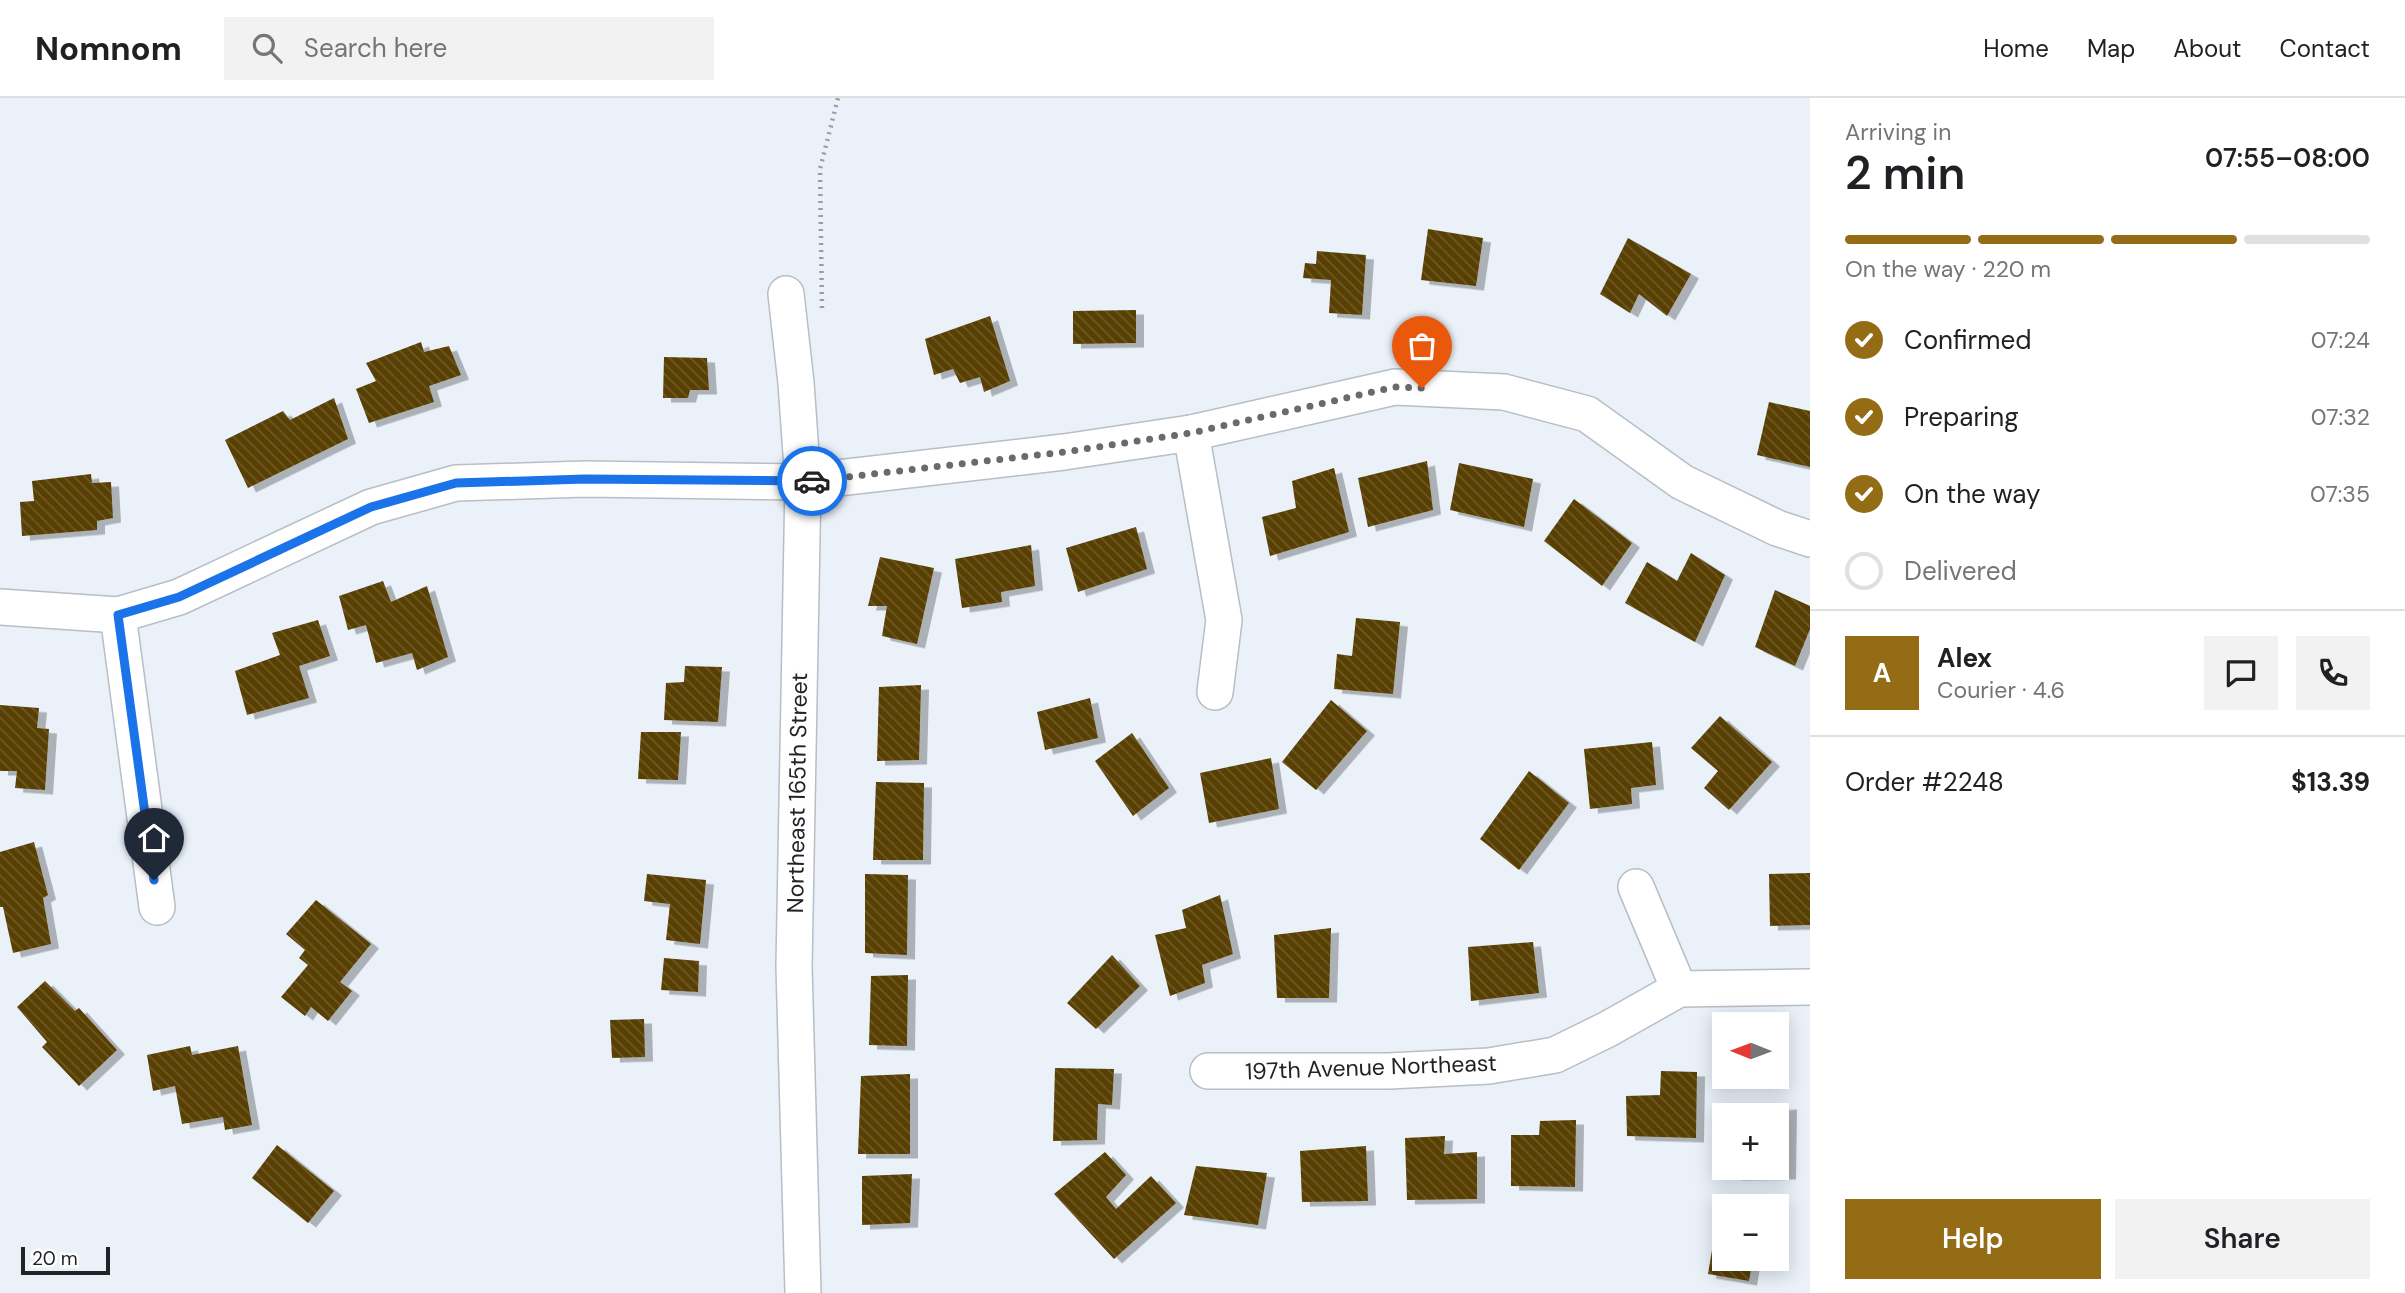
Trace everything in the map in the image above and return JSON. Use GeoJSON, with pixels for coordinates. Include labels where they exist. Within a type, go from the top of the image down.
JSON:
{"type":"FeatureCollection","features":[{"type":"Feature","properties":{"kind":"street","name":"Northeast 165th Street"},"geometry":{"type":"LineString","coordinates":[[786,293],[803,482],[794,966],[803,1293]]}},
{"type":"Feature","properties":{"kind":"street"},"geometry":{"type":"LineString","coordinates":[[0,607],[118,615],[179,597],[371,507],[456,483],[585,479],[803,482],[1064,452],[1191,433],[1395,387],[1504,392],[1587,414],[1682,482],[1777,528],[1810,538]]}},
{"type":"Feature","properties":{"kind":"street"},"geometry":{"type":"LineString","coordinates":[[1191,433],[1224,620],[1214,692]]}},
{"type":"Feature","properties":{"kind":"street"},"geometry":{"type":"LineString","coordinates":[[118,615],[158,907]]}},
{"type":"Feature","properties":{"kind":"street"},"geometry":{"type":"LineString","coordinates":[[1636,887],[1679,989]]}},
{"type":"Feature","properties":{"kind":"street","name":"197th Avenue Northeast"},"geometry":{"type":"LineString","coordinates":[[1208,1071],[1401,1071],[1489,1066],[1555,1055],[1679,989],[1810,987]]}},
{"type":"Feature","properties":{"kind":"path"},"geometry":{"type":"LineString","coordinates":[[823,317],[820,169],[838,98]]}},
{"type":"Feature","properties":{"kind":"building"},"geometry":{"type":"Polygon","coordinates":[[[1428,229],[1483,238],[1476,286],[1421,280],[1428,229]]]}},
{"type":"Feature","properties":{"kind":"building"},"geometry":{"type":"Polygon","coordinates":[[[1628,238],[1691,274],[1667,316],[1639,294],[1630,313],[1600,294],[1628,238]]]}},
{"type":"Feature","properties":{"kind":"building"},"geometry":{"type":"Polygon","coordinates":[[[1317,251],[1366,255],[1362,315],[1329,313],[1331,280],[1303,278],[1305,263],[1316,264],[1317,251]]]}},
{"type":"Feature","properties":{"kind":"building"},"geometry":{"type":"Polygon","coordinates":[[[1136,310],[1136,343],[1073,344],[1073,311],[1136,310]]]}},
{"type":"Feature","properties":{"kind":"building"},"geometry":{"type":"Polygon","coordinates":[[[990,316],[1010,381],[984,392],[980,377],[960,383],[953,369],[934,375],[925,339],[990,316]]]}},
{"type":"Feature","properties":{"kind":"building"},"geometry":{"type":"Polygon","coordinates":[[[421,342],[424,352],[449,346],[461,375],[429,386],[434,402],[369,423],[356,389],[376,381],[366,363],[421,342]]]}},
{"type":"Feature","properties":{"kind":"building"},"geometry":{"type":"Polygon","coordinates":[[[664,357],[707,358],[709,390],[690,390],[688,398],[663,398],[664,357]]]}},
{"type":"Feature","properties":{"kind":"building"},"geometry":{"type":"Polygon","coordinates":[[[334,398],[348,439],[248,488],[225,440],[283,411],[290,420],[334,398]]]}},
{"type":"Feature","properties":{"kind":"building"},"geometry":{"type":"Polygon","coordinates":[[[1769,402],[1810,411],[1810,467],[1757,455],[1769,402]]]}},
{"type":"Feature","properties":{"kind":"building"},"geometry":{"type":"Polygon","coordinates":[[[1427,461],[1433,510],[1368,527],[1358,478],[1427,461]]]}},
{"type":"Feature","properties":{"kind":"building"},"geometry":{"type":"Polygon","coordinates":[[[1459,463],[1533,479],[1524,527],[1450,510],[1459,463]]]}},
{"type":"Feature","properties":{"kind":"building"},"geometry":{"type":"Polygon","coordinates":[[[1334,468],[1349,532],[1270,556],[1262,517],[1296,508],[1292,481],[1334,468]]]}},
{"type":"Feature","properties":{"kind":"building"},"geometry":{"type":"Polygon","coordinates":[[[91,474],[92,483],[111,482],[113,518],[97,521],[97,530],[22,536],[20,502],[34,501],[32,481],[91,474]]]}},
{"type":"Feature","properties":{"kind":"building"},"geometry":{"type":"Polygon","coordinates":[[[1574,499],[1632,543],[1602,586],[1544,541],[1574,499]]]}},
{"type":"Feature","properties":{"kind":"building"},"geometry":{"type":"Polygon","coordinates":[[[1136,527],[1147,569],[1078,592],[1066,548],[1136,527]]]}},
{"type":"Feature","properties":{"kind":"building"},"geometry":{"type":"Polygon","coordinates":[[[1031,545],[1035,586],[1001,592],[1002,602],[962,608],[955,559],[1031,545]]]}},
{"type":"Feature","properties":{"kind":"building"},"geometry":{"type":"Polygon","coordinates":[[[1691,553],[1725,575],[1695,642],[1625,603],[1647,562],[1677,581],[1691,553]]]}},
{"type":"Feature","properties":{"kind":"building"},"geometry":{"type":"Polygon","coordinates":[[[880,557],[934,568],[917,644],[882,636],[887,606],[868,606],[880,557]]]}},
{"type":"Feature","properties":{"kind":"building"},"geometry":{"type":"Polygon","coordinates":[[[383,581],[391,602],[427,586],[448,657],[417,670],[412,653],[376,663],[366,625],[348,630],[339,596],[383,581]]]}},
{"type":"Feature","properties":{"kind":"building"},"geometry":{"type":"Polygon","coordinates":[[[1775,590],[1810,606],[1810,629],[1795,666],[1755,647],[1775,590]]]}},
{"type":"Feature","properties":{"kind":"building"},"geometry":{"type":"Polygon","coordinates":[[[1356,618],[1400,622],[1393,694],[1334,689],[1337,654],[1352,656],[1356,618]]]}},
{"type":"Feature","properties":{"kind":"building"},"geometry":{"type":"Polygon","coordinates":[[[318,620],[330,656],[299,666],[309,698],[247,715],[235,671],[280,655],[272,633],[318,620]]]}},
{"type":"Feature","properties":{"kind":"building"},"geometry":{"type":"Polygon","coordinates":[[[685,666],[722,667],[718,722],[664,720],[666,683],[684,682],[685,666]]]}},
{"type":"Feature","properties":{"kind":"building"},"geometry":{"type":"Polygon","coordinates":[[[921,685],[919,760],[877,761],[879,687],[921,685]]]}},
{"type":"Feature","properties":{"kind":"building"},"geometry":{"type":"Polygon","coordinates":[[[1090,698],[1098,738],[1045,750],[1037,712],[1090,698]]]}},
{"type":"Feature","properties":{"kind":"building"},"geometry":{"type":"Polygon","coordinates":[[[1331,700],[1367,731],[1316,790],[1282,762],[1331,700]]]}},
{"type":"Feature","properties":{"kind":"building"},"geometry":{"type":"Polygon","coordinates":[[[0,705],[39,708],[37,728],[49,729],[45,790],[15,788],[17,771],[0,771],[0,705]]]}},
{"type":"Feature","properties":{"kind":"building"},"geometry":{"type":"Polygon","coordinates":[[[1720,716],[1772,762],[1729,810],[1704,788],[1718,771],[1691,748],[1720,716]]]}},
{"type":"Feature","properties":{"kind":"building"},"geometry":{"type":"Polygon","coordinates":[[[641,732],[681,732],[678,780],[638,779],[641,732]]]}},
{"type":"Feature","properties":{"kind":"building"},"geometry":{"type":"Polygon","coordinates":[[[1132,733],[1169,788],[1133,816],[1095,761],[1132,733]]]}},
{"type":"Feature","properties":{"kind":"building"},"geometry":{"type":"Polygon","coordinates":[[[1652,742],[1656,785],[1631,788],[1632,804],[1590,809],[1584,749],[1652,742]]]}},
{"type":"Feature","properties":{"kind":"building"},"geometry":{"type":"Polygon","coordinates":[[[1271,758],[1279,809],[1209,823],[1200,773],[1271,758]]]}},
{"type":"Feature","properties":{"kind":"building"},"geometry":{"type":"Polygon","coordinates":[[[1529,771],[1569,803],[1519,870],[1480,839],[1529,771]]]}},
{"type":"Feature","properties":{"kind":"building"},"geometry":{"type":"Polygon","coordinates":[[[876,782],[924,783],[923,860],[873,860],[876,782]]]}},
{"type":"Feature","properties":{"kind":"building"},"geometry":{"type":"Polygon","coordinates":[[[34,842],[48,895],[43,898],[51,944],[13,953],[3,907],[0,907],[0,852],[34,842]]]}},
{"type":"Feature","properties":{"kind":"building"},"geometry":{"type":"Polygon","coordinates":[[[1810,873],[1810,925],[1770,926],[1769,874],[1810,873]]]}},
{"type":"Feature","properties":{"kind":"building"},"geometry":{"type":"Polygon","coordinates":[[[647,874],[706,880],[700,944],[666,940],[670,904],[644,901],[647,874]]]}},
{"type":"Feature","properties":{"kind":"building"},"geometry":{"type":"Polygon","coordinates":[[[865,874],[908,875],[907,955],[865,953],[865,874]]]}},
{"type":"Feature","properties":{"kind":"building"},"geometry":{"type":"Polygon","coordinates":[[[1220,895],[1233,954],[1202,965],[1205,983],[1170,996],[1155,935],[1186,928],[1182,910],[1220,895]]]}},
{"type":"Feature","properties":{"kind":"building"},"geometry":{"type":"Polygon","coordinates":[[[316,900],[371,944],[340,982],[352,991],[328,1021],[311,1007],[305,1016],[281,997],[308,965],[299,958],[305,950],[286,934],[316,900]]]}},
{"type":"Feature","properties":{"kind":"building"},"geometry":{"type":"Polygon","coordinates":[[[1331,928],[1329,998],[1277,998],[1274,935],[1331,928]]]}},
{"type":"Feature","properties":{"kind":"building"},"geometry":{"type":"Polygon","coordinates":[[[1533,942],[1539,993],[1471,1001],[1468,947],[1533,942]]]}},
{"type":"Feature","properties":{"kind":"building"},"geometry":{"type":"Polygon","coordinates":[[[1112,955],[1140,986],[1096,1029],[1067,1003],[1112,955]]]}},
{"type":"Feature","properties":{"kind":"building"},"geometry":{"type":"Polygon","coordinates":[[[664,958],[699,961],[698,992],[661,990],[664,958]]]}},
{"type":"Feature","properties":{"kind":"building"},"geometry":{"type":"Polygon","coordinates":[[[908,975],[907,1046],[869,1045],[871,976],[908,975]]]}},
{"type":"Feature","properties":{"kind":"building"},"geometry":{"type":"Polygon","coordinates":[[[45,981],[75,1011],[79,1008],[117,1050],[79,1086],[42,1047],[47,1042],[17,1007],[45,981]]]}},
{"type":"Feature","properties":{"kind":"building"},"geometry":{"type":"Polygon","coordinates":[[[644,1019],[645,1057],[612,1058],[610,1020],[644,1019]]]}},
{"type":"Feature","properties":{"kind":"building"},"geometry":{"type":"Polygon","coordinates":[[[190,1046],[192,1055],[238,1046],[252,1125],[225,1130],[223,1117],[182,1124],[175,1086],[153,1091],[147,1055],[190,1046]]]}},
{"type":"Feature","properties":{"kind":"building"},"geometry":{"type":"Polygon","coordinates":[[[1055,1068],[1114,1069],[1112,1105],[1098,1104],[1097,1140],[1053,1141],[1055,1068]]]}},
{"type":"Feature","properties":{"kind":"building"},"geometry":{"type":"Polygon","coordinates":[[[1661,1071],[1697,1072],[1696,1138],[1627,1136],[1626,1096],[1660,1095],[1661,1071]]]}},
{"type":"Feature","properties":{"kind":"building"},"geometry":{"type":"Polygon","coordinates":[[[910,1074],[910,1154],[858,1154],[861,1076],[910,1074]]]}},
{"type":"Feature","properties":{"kind":"building"},"geometry":{"type":"Polygon","coordinates":[[[1576,1120],[1575,1187],[1511,1186],[1511,1135],[1539,1135],[1540,1121],[1576,1120]]]}},
{"type":"Feature","properties":{"kind":"building"},"geometry":{"type":"Polygon","coordinates":[[[1445,1136],[1444,1154],[1477,1152],[1477,1199],[1407,1200],[1405,1138],[1445,1136]]]}},
{"type":"Feature","properties":{"kind":"building"},"geometry":{"type":"Polygon","coordinates":[[[277,1145],[334,1191],[308,1223],[252,1178],[277,1145]]]}},
{"type":"Feature","properties":{"kind":"building"},"geometry":{"type":"Polygon","coordinates":[[[1366,1146],[1368,1201],[1302,1202],[1300,1151],[1366,1146]]]}},
{"type":"Feature","properties":{"kind":"building"},"geometry":{"type":"Polygon","coordinates":[[[1105,1152],[1126,1175],[1106,1197],[1116,1209],[1151,1176],[1176,1203],[1114,1259],[1054,1194],[1105,1152]]]}},
{"type":"Feature","properties":{"kind":"building"},"geometry":{"type":"Polygon","coordinates":[[[1196,1166],[1267,1173],[1258,1225],[1184,1215],[1196,1166]]]}},
{"type":"Feature","properties":{"kind":"building"},"geometry":{"type":"Polygon","coordinates":[[[912,1174],[910,1223],[862,1225],[862,1176],[912,1174]]]}},
{"type":"Feature","properties":{"kind":"building"},"geometry":{"type":"Polygon","coordinates":[[[1712,1250],[1712,1271],[1751,1271],[1749,1281],[1708,1274],[1712,1250]]]}},
{"type":"Feature","properties":{"kind":"way so far"},"geometry":{"type":"LineString","coordinates":[[812,481],[1064,452],[1191,433],[1395,387],[1422,388]]}},
{"type":"Feature","properties":{"kind":"route"},"geometry":{"type":"LineString","coordinates":[[154,880],[118,615],[179,597],[371,507],[456,483],[585,479],[812,481]]}}]}
